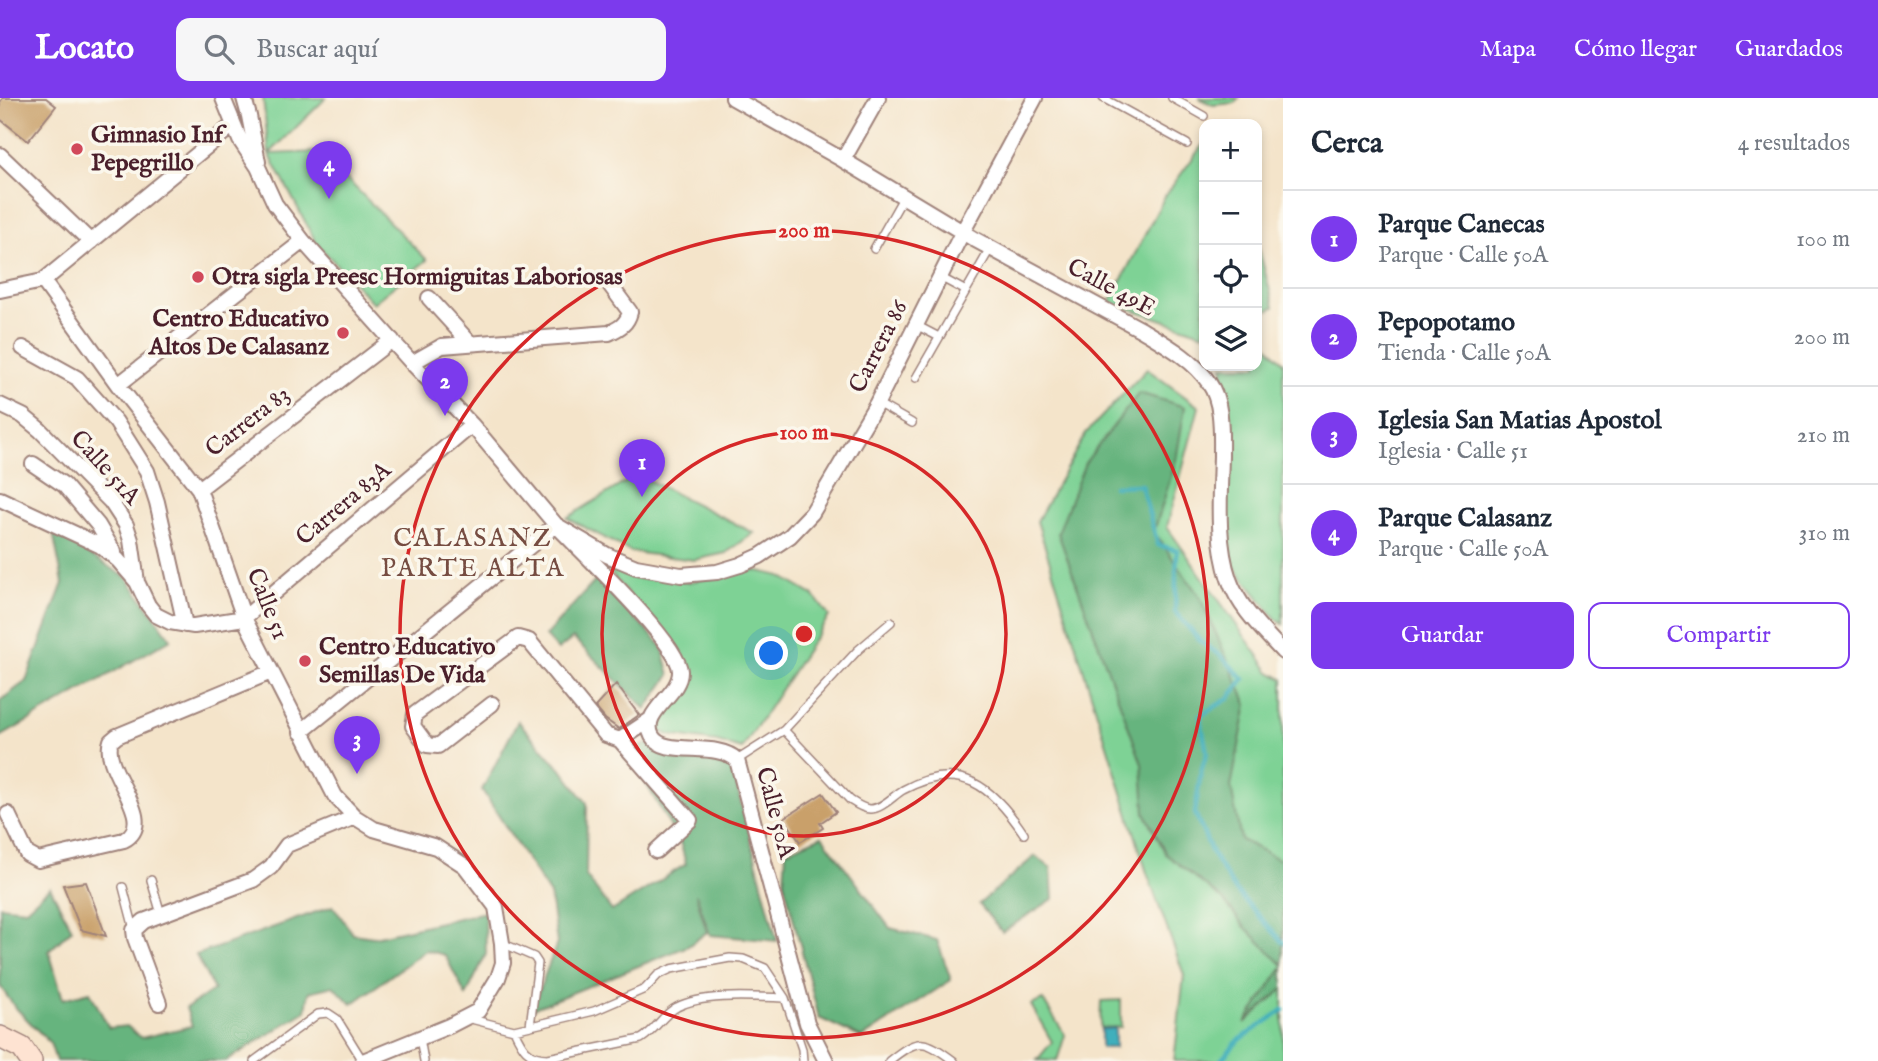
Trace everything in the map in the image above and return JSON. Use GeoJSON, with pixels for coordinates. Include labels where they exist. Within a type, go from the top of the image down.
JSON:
{"type":"FeatureCollection","features":[{"type":"Feature","properties":{"kind":"street"},"geometry":{"type":"LineString","coordinates":[[223,98],[233,125],[258,167],[275,204],[303,241],[412,363],[472,425],[556,525],[643,613],[678,660],[679,680],[650,720],[620,740]]}},
{"type":"Feature","properties":{"kind":"street"},"geometry":{"type":"LineString","coordinates":[[244,98],[258,167]]}},
{"type":"Feature","properties":{"kind":"street","name":"Calle 49E"},"geometry":{"type":"LineString","coordinates":[[733,98],[991,248],[1155,337],[1179,354],[1210,384],[1218,408],[1220,427],[1224,563],[1230,582],[1245,610],[1283,652]]}},
{"type":"Feature","properties":{"kind":"street"},"geometry":{"type":"LineString","coordinates":[[843,160],[878,98]]}},
{"type":"Feature","properties":{"kind":"street","name":"Carrera 86"},"geometry":{"type":"LineString","coordinates":[[556,525],[607,555],[636,567],[681,575],[717,572],[740,565],[766,553],[790,536],[812,513],[877,403],[1035,98]]}},
{"type":"Feature","properties":{"kind":"street"},"geometry":{"type":"LineString","coordinates":[[0,290],[43,281],[233,125]]}},
{"type":"Feature","properties":{"kind":"street"},"geometry":{"type":"LineString","coordinates":[[0,155],[91,242]]}},
{"type":"Feature","properties":{"kind":"street"},"geometry":{"type":"LineString","coordinates":[[118,385],[303,241]]}},
{"type":"Feature","properties":{"kind":"street","name":"Calle 51"},"geometry":{"type":"LineString","coordinates":[[43,281],[118,385],[199,489],[244,618],[335,796],[355,817],[374,829],[436,847],[466,866],[496,907],[503,963],[498,978],[478,1012],[363,1061]]}},
{"type":"Feature","properties":{"kind":"street"},"geometry":{"type":"LineString","coordinates":[[412,363],[442,346],[609,333],[621,328],[630,312],[610,285]]}},
{"type":"Feature","properties":{"kind":"street"},"geometry":{"type":"LineString","coordinates":[[429,298],[470,343]]}},
{"type":"Feature","properties":{"kind":"street","name":"Carrera 83"},"geometry":{"type":"LineString","coordinates":[[199,489],[393,340]]}},
{"type":"Feature","properties":{"kind":"street"},"geometry":{"type":"LineString","coordinates":[[23,348],[77,378],[116,422],[147,471],[160,513],[185,625]]}},
{"type":"Feature","properties":{"kind":"street","name":"Calle 51A"},"geometry":{"type":"LineString","coordinates":[[0,405],[23,416],[40,430],[111,502],[126,525],[131,540],[137,582],[156,615],[170,622],[194,626],[244,618]]}},
{"type":"Feature","properties":{"kind":"street","name":"Carrera 83A"},"geometry":{"type":"LineString","coordinates":[[244,618],[472,425]]}},
{"type":"Feature","properties":{"kind":"street"},"geometry":{"type":"LineString","coordinates":[[33,464],[64,485],[98,525],[118,560],[137,582]]}},
{"type":"Feature","properties":{"kind":"street"},"geometry":{"type":"LineString","coordinates":[[2,503],[84,536],[118,560]]}},
{"type":"Feature","properties":{"kind":"street"},"geometry":{"type":"LineString","coordinates":[[301,732],[556,525]]}},
{"type":"Feature","properties":{"kind":"street"},"geometry":{"type":"LineString","coordinates":[[492,704],[438,746],[428,745],[413,726],[415,714],[512,640],[523,638],[529,641],[606,735],[620,740],[690,820],[656,851]]}},
{"type":"Feature","properties":{"kind":"street"},"geometry":{"type":"LineString","coordinates":[[8,814],[27,854],[38,860],[132,836],[135,830],[135,813],[108,755],[111,740],[271,672]]}},
{"type":"Feature","properties":{"kind":"street","name":"Calle 50A"},"geometry":{"type":"LineString","coordinates":[[650,720],[650,733],[661,744],[669,747],[714,749],[737,760],[807,1023],[826,1061]]}},
{"type":"Feature","properties":{"kind":"street"},"geometry":{"type":"LineString","coordinates":[[159,1003],[135,938],[135,930],[144,921],[253,880],[271,867],[287,845],[355,817]]}},
{"type":"Feature","properties":{"kind":"street"},"geometry":{"type":"LineString","coordinates":[[0,1037],[22,1048],[31,1061]]}},
{"type":"Feature","properties":{"kind":"lane"},"geometry":{"type":"LineString","coordinates":[[1103,98],[1187,144]]}},
{"type":"Feature","properties":{"kind":"lane"},"geometry":{"type":"LineString","coordinates":[[1172,98],[1205,116]]}},
{"type":"Feature","properties":{"kind":"lane"},"geometry":{"type":"LineString","coordinates":[[874,248],[904,195]]}},
{"type":"Feature","properties":{"kind":"lane"},"geometry":{"type":"LineString","coordinates":[[916,378],[991,248]]}},
{"type":"Feature","properties":{"kind":"lane"},"geometry":{"type":"LineString","coordinates":[[940,277],[966,291]]}},
{"type":"Feature","properties":{"kind":"lane"},"geometry":{"type":"LineString","coordinates":[[916,325],[939,337]]}},
{"type":"Feature","properties":{"kind":"lane"},"geometry":{"type":"LineString","coordinates":[[877,403],[912,423]]}},
{"type":"Feature","properties":{"kind":"lane"},"geometry":{"type":"LineString","coordinates":[[737,760],[784,730],[858,650],[891,622]]}},
{"type":"Feature","properties":{"kind":"lane"},"geometry":{"type":"LineString","coordinates":[[784,730],[850,800],[861,807],[877,808],[920,781],[943,776],[975,784],[998,798],[1024,834]]}},
{"type":"Feature","properties":{"kind":"lane"},"geometry":{"type":"LineString","coordinates":[[151,880],[161,915]]}},
{"type":"Feature","properties":{"kind":"lane"},"geometry":{"type":"LineString","coordinates":[[123,887],[135,930]]}},
{"type":"Feature","properties":{"kind":"lane"},"geometry":{"type":"LineString","coordinates":[[502,943],[534,957],[538,963],[530,1026]]}},
{"type":"Feature","properties":{"kind":"lane"},"geometry":{"type":"LineString","coordinates":[[466,1018],[514,1030],[594,1010],[645,989],[659,975],[671,969],[730,958],[743,959],[765,968],[785,998],[802,1049],[803,1061]]}},
{"type":"Feature","properties":{"kind":"lane"},"geometry":{"type":"LineString","coordinates":[[514,1030],[522,1048],[528,1053],[548,1058],[641,1039],[652,1032],[676,1007],[687,1003],[736,996],[785,998]]}},
{"type":"Feature","properties":{"kind":"lane"},"geometry":{"type":"LineString","coordinates":[[254,1061],[318,1014],[328,1013],[337,1019],[363,1061]]}},
{"type":"Feature","properties":{"kind":"lane"},"geometry":{"type":"LineString","coordinates":[[420,1038],[424,1061]]}},
{"type":"Feature","properties":{"kind":"lane"},"geometry":{"type":"LineString","coordinates":[[889,1061],[921,1042],[929,1044],[954,1061]]}},
{"type":"Feature","properties":{"kind":"green space"},"geometry":{"type":"Polygon","coordinates":[[[263,98],[326,98],[269,154],[263,98]]]}},
{"type":"Feature","properties":{"kind":"green space"},"geometry":{"type":"Polygon","coordinates":[[[1199,98],[1239,98],[1235,103],[1213,105],[1199,98]]]}},
{"type":"Feature","properties":{"kind":"green space"},"geometry":{"type":"Polygon","coordinates":[[[1199,150],[1199,332],[1110,302],[1165,196],[1199,150]]]}},
{"type":"Feature","properties":{"kind":"green space"},"geometry":{"type":"Polygon","coordinates":[[[320,152],[427,260],[373,303],[317,244],[269,154],[320,152]]]}},
{"type":"Feature","properties":{"kind":"green space"},"geometry":{"type":"Polygon","coordinates":[[[1262,260],[1274,307],[1262,313],[1262,260]]]}},
{"type":"Feature","properties":{"kind":"green space"},"geometry":{"type":"Polygon","coordinates":[[[1267,345],[1283,362],[1283,624],[1276,619],[1223,553],[1223,371],[1262,371],[1262,348],[1267,345]]]}},
{"type":"Feature","properties":{"kind":"green space"},"geometry":{"type":"Polygon","coordinates":[[[1147,369],[1199,407],[1167,527],[1270,672],[1283,679],[1283,1061],[1174,1061],[1184,975],[1147,873],[1037,521],[1086,433],[1147,369]]]}},
{"type":"Feature","properties":{"kind":"green space"},"geometry":{"type":"Polygon","coordinates":[[[1139,393],[1185,407],[1176,460],[1154,532],[1200,597],[1247,704],[1231,787],[1241,840],[1283,861],[1283,965],[1244,926],[1223,900],[1166,854],[1145,813],[1142,764],[1058,533],[1085,463],[1139,393]]]}},
{"type":"Feature","properties":{"kind":"green space"},"geometry":{"type":"Polygon","coordinates":[[[637,475],[754,533],[726,553],[694,560],[631,552],[567,518],[637,475]]]}},
{"type":"Feature","properties":{"kind":"green space"},"geometry":{"type":"Polygon","coordinates":[[[53,532],[127,578],[171,639],[0,737],[0,701],[26,681],[63,583],[53,532]]]}},
{"type":"Feature","properties":{"kind":"green space"},"geometry":{"type":"Polygon","coordinates":[[[603,563],[688,582],[755,570],[780,576],[814,596],[829,616],[742,749],[717,742],[669,735],[658,730],[662,714],[683,688],[686,668],[603,563]]]}},
{"type":"Feature","properties":{"kind":"green space"},"geometry":{"type":"Polygon","coordinates":[[[597,579],[662,646],[670,675],[646,709],[573,638],[558,650],[545,636],[597,579]]]}},
{"type":"Feature","properties":{"kind":"green space"},"geometry":{"type":"Polygon","coordinates":[[[518,721],[587,803],[586,876],[612,911],[686,864],[681,845],[628,752],[646,744],[732,768],[777,941],[710,935],[696,894],[707,932],[688,946],[532,1009],[557,943],[550,895],[482,790],[518,721]]]}},
{"type":"Feature","properties":{"kind":"green space"},"geometry":{"type":"Polygon","coordinates":[[[822,836],[890,928],[937,940],[951,980],[862,1038],[819,1018],[784,882],[786,851],[822,836]]]}},
{"type":"Feature","properties":{"kind":"green space"},"geometry":{"type":"Polygon","coordinates":[[[1035,856],[1051,868],[1053,899],[1002,932],[979,904],[1035,856]]]}},
{"type":"Feature","properties":{"kind":"green space"},"geometry":{"type":"Polygon","coordinates":[[[50,887],[72,929],[49,951],[63,999],[90,992],[109,1028],[127,1026],[141,1038],[192,1026],[186,1008],[214,990],[196,955],[333,906],[353,934],[374,937],[485,912],[486,954],[466,996],[445,955],[426,950],[352,1004],[333,986],[309,992],[306,1011],[226,1061],[56,1061],[50,1043],[14,1006],[0,986],[0,906],[26,909],[50,887]]]}},
{"type":"Feature","properties":{"kind":"green space"},"geometry":{"type":"Polygon","coordinates":[[[1283,967],[1283,989],[1245,1023],[1283,967]]]}},
{"type":"Feature","properties":{"kind":"green space"},"geometry":{"type":"Polygon","coordinates":[[[1043,1000],[1065,1035],[1057,1061],[1037,1060],[1052,1042],[1031,1005],[1043,1000]]]}},
{"type":"Feature","properties":{"kind":"green space"},"geometry":{"type":"Polygon","coordinates":[[[1121,1000],[1121,1027],[1100,1028],[1101,1001],[1121,1000]]]}},
{"type":"Feature","properties":{"kind":"water"},"geometry":{"type":"Polygon","coordinates":[[[1115,1028],[1115,1048],[1101,1048],[1101,1029],[1115,1028]]]}},
{"type":"Feature","properties":{"kind":"building"},"geometry":{"type":"Polygon","coordinates":[[[3,98],[46,98],[56,106],[28,141],[0,119],[0,102],[3,98]]]}},
{"type":"Feature","properties":{"kind":"building"},"geometry":{"type":"Polygon","coordinates":[[[616,684],[639,715],[619,729],[595,707],[616,684]]]}},
{"type":"Feature","properties":{"kind":"building"},"geometry":{"type":"Polygon","coordinates":[[[823,793],[836,812],[820,823],[823,828],[800,842],[784,818],[823,793]]]}},
{"type":"Feature","properties":{"kind":"building"},"geometry":{"type":"Polygon","coordinates":[[[86,882],[106,936],[81,930],[63,885],[86,882]]]}},
{"type":"Feature","properties":{"kind":"waterway"},"geometry":{"type":"LineString","coordinates":[[1114,486],[1141,485],[1158,545],[1177,550],[1175,612],[1200,641],[1220,655],[1244,679],[1229,698],[1200,716],[1207,753],[1201,771],[1195,813],[1212,853],[1235,890],[1283,942]]}},
{"type":"Feature","properties":{"kind":"waterway"},"geometry":{"type":"LineString","coordinates":[[1220,1061],[1238,1041],[1283,1010]]}},
{"type":"Feature","properties":{"kind":"place","name":"Gimnasio Inf Pepegrillo"},"geometry":{"type":"Point","coordinates":[77,149]}},
{"type":"Feature","properties":{"kind":"place","name":"Parque Calasanz"},"geometry":{"type":"Point","coordinates":[329,199]}},
{"type":"Feature","properties":{"kind":"place","name":"Otra sigla Preesc Hormiguitas Laboriosas"},"geometry":{"type":"Point","coordinates":[198,277]}},
{"type":"Feature","properties":{"kind":"place","name":"Centro Educativo Altos De Calasanz"},"geometry":{"type":"Point","coordinates":[343,333]}},
{"type":"Feature","properties":{"kind":"place","name":"Pepopotamo"},"geometry":{"type":"Point","coordinates":[445,416]}},
{"type":"Feature","properties":{"kind":"place","name":"Parque Canecas"},"geometry":{"type":"Point","coordinates":[642,497]}},
{"type":"Feature","properties":{"kind":"place","name":"Centro Educativo Semillas De Vida"},"geometry":{"type":"Point","coordinates":[305,661]}},
{"type":"Feature","properties":{"kind":"place","name":"Iglesia San Matias Apostol"},"geometry":{"type":"Point","coordinates":[357,774]}},
{"type":"Feature","properties":{"kind":"district","name":"CALASANZ PARTE ALTA"},"geometry":{"type":"Point","coordinates":[473,553]}}]}
